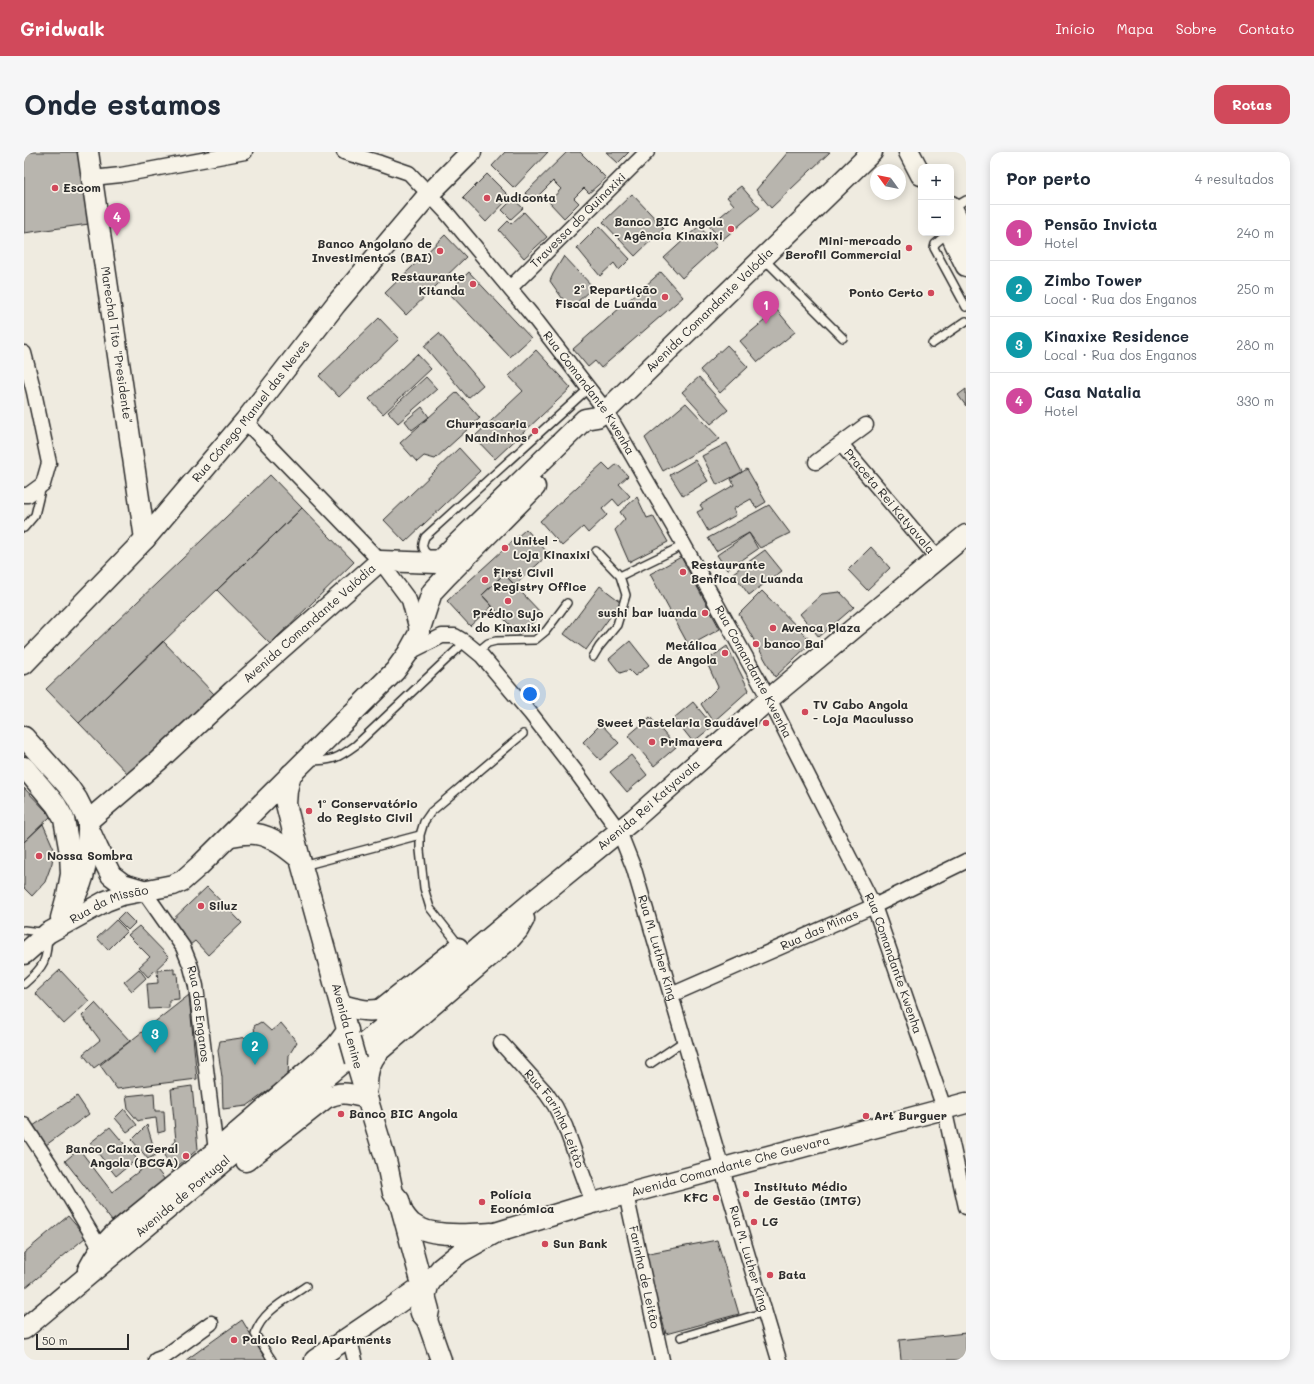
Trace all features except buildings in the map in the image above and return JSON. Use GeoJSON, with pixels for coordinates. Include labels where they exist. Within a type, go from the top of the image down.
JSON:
{"type":"FeatureCollection","features":[{"type":"Feature","properties":{"kind":"main road","name":"Marechal Tito \"Presidente\""},"geometry":{"type":"LineString","coordinates":[[88,152],[145,539]]}},
{"type":"Feature","properties":{"kind":"main road","name":"Rua Cónego Manuel das Neves"},"geometry":{"type":"LineString","coordinates":[[24,664],[145,539],[245,421],[336,304],[429,194],[471,152]]}},
{"type":"Feature","properties":{"kind":"main road","name":"Avenida Comandante Valódia"},"geometry":{"type":"LineString","coordinates":[[88,824],[380,561],[437,563],[585,419],[763,258],[872,152]]}},
{"type":"Feature","properties":{"kind":"main road"},"geometry":{"type":"LineString","coordinates":[[909,152],[918,169]]}},
{"type":"Feature","properties":{"kind":"main road"},"geometry":{"type":"LineString","coordinates":[[925,152],[931,164]]}},
{"type":"Feature","properties":{"kind":"main road"},"geometry":{"type":"LineString","coordinates":[[956,205],[966,236]]}},
{"type":"Feature","properties":{"kind":"main road"},"geometry":{"type":"LineString","coordinates":[[951,236],[966,266]]}},
{"type":"Feature","properties":{"kind":"main road","name":"Avenida Comandante Valódia"},"geometry":{"type":"LineString","coordinates":[[199,866],[395,671],[408,653],[418,635],[432,592],[593,428],[596,409]]}},
{"type":"Feature","properties":{"kind":"main road","name":"Avenida Rei Katyavala"},"geometry":{"type":"LineString","coordinates":[[82,1282],[100,1248],[114,1234],[216,1151],[336,1046],[355,1037],[531,903],[619,831],[769,699],[966,535]]}},
{"type":"Feature","properties":{"kind":"main road"},"geometry":{"type":"LineString","coordinates":[[24,737],[68,786],[77,799],[111,875],[123,884],[143,890]]}},
{"type":"Feature","properties":{"kind":"main road"},"geometry":{"type":"LineString","coordinates":[[24,766],[56,805],[64,820],[70,853],[71,874],[61,918]]}},
{"type":"Feature","properties":{"kind":"main road","name":"Avenida Lenine"},"geometry":{"type":"LineString","coordinates":[[298,768],[287,790],[286,804],[341,1005],[355,1037],[349,1062],[367,1098],[387,1164],[393,1193],[391,1202],[420,1294]]}},
{"type":"Feature","properties":{"kind":"main road"},"geometry":{"type":"LineString","coordinates":[[48,933],[61,918],[77,894],[86,871],[88,824]]}},
{"type":"Feature","properties":{"kind":"main road"},"geometry":{"type":"LineString","coordinates":[[230,836],[256,834],[269,838],[285,847],[301,862]]}},
{"type":"Feature","properties":{"kind":"main road","name":"Rua da Missão"},"geometry":{"type":"LineString","coordinates":[[24,954],[48,933],[113,898],[143,890],[173,885],[182,880],[199,866]]}},
{"type":"Feature","properties":{"kind":"main road"},"geometry":{"type":"LineString","coordinates":[[341,1005],[363,1011],[381,1009],[512,907],[531,903]]}},
{"type":"Feature","properties":{"kind":"main road"},"geometry":{"type":"LineString","coordinates":[[82,1282],[111,1267],[326,1098],[335,1094],[346,1093],[367,1098],[368,1071],[375,1056],[511,938],[521,926],[531,903]]}},
{"type":"Feature","properties":{"kind":"main road","name":"Avenida de Portugal"},"geometry":{"type":"LineString","coordinates":[[24,1329],[349,1062]]}},
{"type":"Feature","properties":{"kind":"main road","name":"Avenida Comandante Che Guevara"},"geometry":{"type":"LineString","coordinates":[[403,1213],[410,1223],[431,1231],[456,1234],[495,1232],[593,1203],[966,1103]]}},
{"type":"Feature","properties":{"kind":"main road","name":"Avenida Lenine"},"geometry":{"type":"LineString","coordinates":[[393,1193],[399,1200],[403,1213],[420,1294],[421,1312],[427,1320],[441,1360]]}},
{"type":"Feature","properties":{"kind":"main road","name":"Avenida Comandante Che Guevara"},"geometry":{"type":"LineString","coordinates":[[420,1294],[441,1268],[461,1252],[495,1232]]}},
{"type":"Feature","properties":{"kind":"main road"},"geometry":{"type":"LineString","coordinates":[[315,1360],[349,1336],[420,1294]]}},
{"type":"Feature","properties":{"kind":"street"},"geometry":{"type":"LineString","coordinates":[[92,178],[121,175],[246,152]]}},
{"type":"Feature","properties":{"kind":"street","name":"Rua Comandante Kwenha"},"geometry":{"type":"LineString","coordinates":[[344,152],[382,157],[409,173],[446,212],[535,318],[588,388],[596,409],[684,545],[769,699],[874,906],[944,1108],[966,1207]]}},
{"type":"Feature","properties":{"kind":"street","name":"Travessa do Quinaxixi"},"geometry":{"type":"LineString","coordinates":[[510,288],[647,152]]}},
{"type":"Feature","properties":{"kind":"street"},"geometry":{"type":"LineString","coordinates":[[24,353],[49,463],[43,484],[28,495],[24,495]]}},
{"type":"Feature","properties":{"kind":"street"},"geometry":{"type":"LineString","coordinates":[[245,421],[380,561],[409,600],[418,635]]}},
{"type":"Feature","properties":{"kind":"street","name":"Praceta Rei Katyavala"},"geometry":{"type":"LineString","coordinates":[[816,462],[866,425]]}},
{"type":"Feature","properties":{"kind":"street","name":"Praceta Rei Katyavala"},"geometry":{"type":"LineString","coordinates":[[841,444],[938,559]]}},
{"type":"Feature","properties":{"kind":"street","name":"Rua M. Luther King"},"geometry":{"type":"LineString","coordinates":[[408,653],[442,636],[455,636],[477,652],[531,714],[619,831],[634,869],[779,1360]]}},
{"type":"Feature","properties":{"kind":"street","name":"Rua das Minas"},"geometry":{"type":"LineString","coordinates":[[671,995],[874,906],[966,862]]}},
{"type":"Feature","properties":{"kind":"street","name":"Rua dos Enganos"},"geometry":{"type":"LineString","coordinates":[[143,890],[183,947],[191,968],[196,986],[216,1151]]}},
{"type":"Feature","properties":{"kind":"street","name":"Rua Farinha Leitào"},"geometry":{"type":"LineString","coordinates":[[501,1043],[555,1106],[565,1126],[593,1203]]}},
{"type":"Feature","properties":{"kind":"street"},"geometry":{"type":"LineString","coordinates":[[24,1125],[51,1166],[100,1248]]}},
{"type":"Feature","properties":{"kind":"street","name":"Farinha de Leitão"},"geometry":{"type":"LineString","coordinates":[[626,1194],[662,1360]]}},
{"type":"Feature","properties":{"kind":"street"},"geometry":{"type":"LineString","coordinates":[[163,1359],[211,1323]]}},
{"type":"Feature","properties":{"kind":"street"},"geometry":{"type":"LineString","coordinates":[[349,1336],[355,1360]]}},
{"type":"Feature","properties":{"kind":"lane"},"geometry":{"type":"LineString","coordinates":[[945,236],[935,244],[934,248],[966,307]]}},
{"type":"Feature","properties":{"kind":"lane"},"geometry":{"type":"LineString","coordinates":[[763,258],[843,338]]}},
{"type":"Feature","properties":{"kind":"lane"},"geometry":{"type":"LineString","coordinates":[[932,344],[966,321]]}},
{"type":"Feature","properties":{"kind":"lane"},"geometry":{"type":"LineString","coordinates":[[588,388],[425,537],[422,546],[424,551],[428,554],[436,554],[596,409]]}},
{"type":"Feature","properties":{"kind":"lane"},"geometry":{"type":"LineString","coordinates":[[24,528],[34,515],[43,484]]}},
{"type":"Feature","properties":{"kind":"lane"},"geometry":{"type":"LineString","coordinates":[[620,576],[684,545]]}},
{"type":"Feature","properties":{"kind":"lane"},"geometry":{"type":"LineString","coordinates":[[593,657],[617,625],[626,594],[620,576],[596,551]]}},
{"type":"Feature","properties":{"kind":"lane"},"geometry":{"type":"LineString","coordinates":[[477,652],[488,643],[496,641],[535,640],[546,631],[567,603]]}},
{"type":"Feature","properties":{"kind":"lane"},"geometry":{"type":"LineString","coordinates":[[298,768],[327,761],[343,755],[356,745],[465,642]]}},
{"type":"Feature","properties":{"kind":"lane"},"geometry":{"type":"LineString","coordinates":[[460,946],[430,908],[424,888],[420,835],[424,822],[431,812],[523,734]]}},
{"type":"Feature","properties":{"kind":"lane"},"geometry":{"type":"LineString","coordinates":[[301,862],[420,835]]}},
{"type":"Feature","properties":{"kind":"lane"},"geometry":{"type":"LineString","coordinates":[[24,930],[48,933],[48,951],[43,966],[24,984]]}},
{"type":"Feature","properties":{"kind":"lane"},"geometry":{"type":"LineString","coordinates":[[650,1064],[684,1041]]}},
{"type":"Feature","properties":{"kind":"lane"},"geometry":{"type":"LineString","coordinates":[[272,1360],[255,1334],[258,1326],[267,1314],[306,1286]]}},
{"type":"Feature","properties":{"kind":"lane"},"geometry":{"type":"LineString","coordinates":[[681,1337],[765,1312]]}},
{"type":"Feature","properties":{"kind":"place","name":"Escom"},"geometry":{"type":"Point","coordinates":[55,188]}},
{"type":"Feature","properties":{"kind":"place","name":"Audiconta"},"geometry":{"type":"Point","coordinates":[487,198]}},
{"type":"Feature","properties":{"kind":"place","name":"Banco BIC Angola - Agência Kinaxixi"},"geometry":{"type":"Point","coordinates":[731,229]}},
{"type":"Feature","properties":{"kind":"place","name":"Casa Natalia"},"geometry":{"type":"Point","coordinates":[117,236]}},
{"type":"Feature","properties":{"kind":"place","name":"Mini-mercado Berofil Commercial"},"geometry":{"type":"Point","coordinates":[909,248]}},
{"type":"Feature","properties":{"kind":"place","name":"Banco Angolano de Investimentos (BAI)"},"geometry":{"type":"Point","coordinates":[440,251]}},
{"type":"Feature","properties":{"kind":"place","name":"Restaurante Kitanda"},"geometry":{"type":"Point","coordinates":[473,284]}},
{"type":"Feature","properties":{"kind":"place","name":"Ponto Certo"},"geometry":{"type":"Point","coordinates":[931,293]}},
{"type":"Feature","properties":{"kind":"place","name":"2ª Repartição Fiscal de Luanda"},"geometry":{"type":"Point","coordinates":[665,297]}},
{"type":"Feature","properties":{"kind":"place","name":"Pensão Invicta"},"geometry":{"type":"Point","coordinates":[766,324]}},
{"type":"Feature","properties":{"kind":"place","name":"Churrascaria Nandinhos"},"geometry":{"type":"Point","coordinates":[535,431]}},
{"type":"Feature","properties":{"kind":"place","name":"Unitel - Loja Kinaxixi"},"geometry":{"type":"Point","coordinates":[505,548]}},
{"type":"Feature","properties":{"kind":"place","name":"Restaurante Benfica de Luanda"},"geometry":{"type":"Point","coordinates":[683,572]}},
{"type":"Feature","properties":{"kind":"place","name":"First Civil Registry Office"},"geometry":{"type":"Point","coordinates":[485,580]}},
{"type":"Feature","properties":{"kind":"place","name":"Prédio Sujo do Kinaxixi"},"geometry":{"type":"Point","coordinates":[508,601]}},
{"type":"Feature","properties":{"kind":"place","name":"sushi bar luanda"},"geometry":{"type":"Point","coordinates":[705,613]}},
{"type":"Feature","properties":{"kind":"place","name":"Avenca Plaza"},"geometry":{"type":"Point","coordinates":[773,628]}},
{"type":"Feature","properties":{"kind":"place","name":"banco Bai"},"geometry":{"type":"Point","coordinates":[756,644]}},
{"type":"Feature","properties":{"kind":"place","name":"Metálica de Angola"},"geometry":{"type":"Point","coordinates":[725,653]}},
{"type":"Feature","properties":{"kind":"place","name":"TV Cabo Angola - Loja Maculusso"},"geometry":{"type":"Point","coordinates":[805,712]}},
{"type":"Feature","properties":{"kind":"place","name":"Sweet Pastelaria Saudável"},"geometry":{"type":"Point","coordinates":[766,723]}},
{"type":"Feature","properties":{"kind":"place","name":"Primavera"},"geometry":{"type":"Point","coordinates":[652,742]}},
{"type":"Feature","properties":{"kind":"place","name":"1º Conservatório do Registo Civil"},"geometry":{"type":"Point","coordinates":[309,811]}},
{"type":"Feature","properties":{"kind":"place","name":"Nossa Sombra"},"geometry":{"type":"Point","coordinates":[39,856]}},
{"type":"Feature","properties":{"kind":"place","name":"Siluz"},"geometry":{"type":"Point","coordinates":[201,906]}},
{"type":"Feature","properties":{"kind":"place","name":"Kinaxixe Residence"},"geometry":{"type":"Point","coordinates":[155,1053]}},
{"type":"Feature","properties":{"kind":"place","name":"Zimbo Tower"},"geometry":{"type":"Point","coordinates":[255,1065]}},
{"type":"Feature","properties":{"kind":"place","name":"Banco BIC Angola"},"geometry":{"type":"Point","coordinates":[341,1114]}},
{"type":"Feature","properties":{"kind":"place","name":"Art Burguer"},"geometry":{"type":"Point","coordinates":[866,1116]}},
{"type":"Feature","properties":{"kind":"place","name":"Banco Caixa Geral Angola (BCGA)"},"geometry":{"type":"Point","coordinates":[186,1156]}},
{"type":"Feature","properties":{"kind":"place","name":"Instituto Médio de Gestão (IMTG)"},"geometry":{"type":"Point","coordinates":[746,1194]}},
{"type":"Feature","properties":{"kind":"place","name":"KFC"},"geometry":{"type":"Point","coordinates":[716,1198]}},
{"type":"Feature","properties":{"kind":"place","name":"Polícia Económica"},"geometry":{"type":"Point","coordinates":[482,1202]}},
{"type":"Feature","properties":{"kind":"place","name":"LG"},"geometry":{"type":"Point","coordinates":[754,1222]}},
{"type":"Feature","properties":{"kind":"place","name":"Sun Bank"},"geometry":{"type":"Point","coordinates":[545,1244]}},
{"type":"Feature","properties":{"kind":"place","name":"Bata"},"geometry":{"type":"Point","coordinates":[770,1275]}},
{"type":"Feature","properties":{"kind":"place","name":"Palacio Real Apartments"},"geometry":{"type":"Point","coordinates":[234,1340]}}]}
